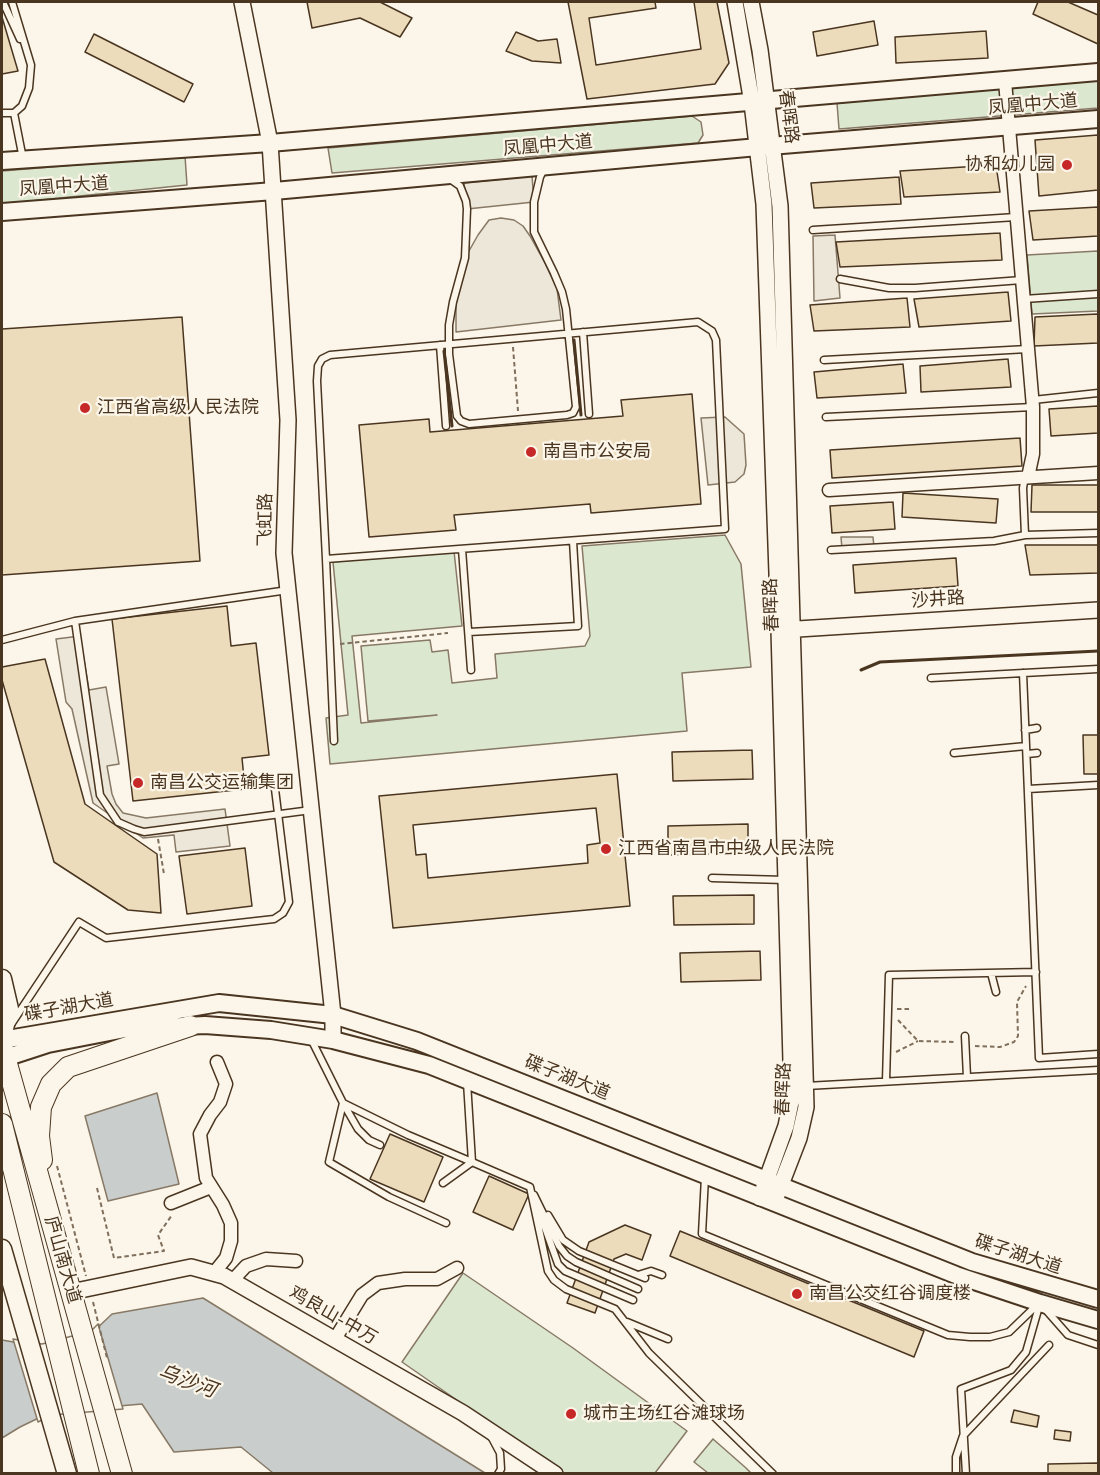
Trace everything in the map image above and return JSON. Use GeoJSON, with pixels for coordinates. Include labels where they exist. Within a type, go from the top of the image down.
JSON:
{"type":"FeatureCollection","features":[{"type":"Feature","properties":{"kind":"highway"},"geometry":{"type":"LineString","coordinates":[[48,1213],[39,1136],[41,1107],[51,1084],[68,1067],[190,1026]]}},
{"type":"Feature","properties":{"kind":"highway","name":"庐山南大道"},"geometry":{"type":"LineString","coordinates":[[2,1046],[48,1213],[79,1296],[122,1473]]}},
{"type":"Feature","properties":{"kind":"highway","name":"庐山南大道"},"geometry":{"type":"LineString","coordinates":[[2,1124],[89,1473]]}},
{"type":"Feature","properties":{"kind":"main road","name":"凤凰中大道"},"geometry":{"type":"LineString","coordinates":[[2,161],[270,143],[759,103],[1098,72]]}},
{"type":"Feature","properties":{"kind":"main road","name":"凤凰中大道"},"geometry":{"type":"LineString","coordinates":[[2,212],[274,191],[765,146],[1098,119]]}},
{"type":"Feature","properties":{"kind":"main road"},"geometry":{"type":"LineString","coordinates":[[2,979],[9,1009],[2,1046]]}},
{"type":"Feature","properties":{"kind":"main road","name":"碟子湖大道"},"geometry":{"type":"LineString","coordinates":[[2,1046],[219,1003],[333,1015],[417,1041],[972,1262],[1098,1299]]}},
{"type":"Feature","properties":{"kind":"main road","name":"碟子湖大道"},"geometry":{"type":"LineString","coordinates":[[2,1046],[48,1044],[125,1029],[190,1026],[271,1030],[333,1040],[429,1065],[705,1177],[956,1275],[1098,1320]]}},
{"type":"Feature","properties":{"kind":"main road"},"geometry":{"type":"LineString","coordinates":[[2,1166],[16,1182]]}},
{"type":"Feature","properties":{"kind":"main road"},"geometry":{"type":"LineString","coordinates":[[2,1249],[67,1473]]}},
{"type":"Feature","properties":{"kind":"street","name":"飞虹路"},"geometry":{"type":"LineString","coordinates":[[242,2],[270,143],[288,420],[284,553],[333,1015],[333,1040]]}},
{"type":"Feature","properties":{"kind":"street","name":"春晖路"},"geometry":{"type":"LineString","coordinates":[[735,2],[759,103],[765,146],[764,204],[806,1107],[799,1138],[774,1182]]}},
{"type":"Feature","properties":{"kind":"street","name":"春晖路"},"geometry":{"type":"LineString","coordinates":[[751,2],[760,50],[759,103]]}},
{"type":"Feature","properties":{"kind":"street"},"geometry":{"type":"LineString","coordinates":[[1005,81],[1033,404],[1033,454],[1028,477]]}},
{"type":"Feature","properties":{"kind":"street"},"geometry":{"type":"LineString","coordinates":[[829,490],[1098,473]]}},
{"type":"Feature","properties":{"kind":"street","name":"沙井路"},"geometry":{"type":"LineString","coordinates":[[785,630],[1098,610]]}},
{"type":"Feature","properties":{"kind":"street","name":"春晖路"},"geometry":{"type":"LineString","coordinates":[[767,1201],[774,1182],[792,1097],[786,880],[785,630]]}},
{"type":"Feature","properties":{"kind":"street"},"geometry":{"type":"LineString","coordinates":[[214,1274],[226,1258],[231,1241],[231,1223],[206,1178],[200,1134],[220,1102],[226,1084],[217,1062]]}},
{"type":"Feature","properties":{"kind":"street"},"geometry":{"type":"LineString","coordinates":[[171,1203],[212,1187]]}},
{"type":"Feature","properties":{"kind":"street"},"geometry":{"type":"LineString","coordinates":[[232,1281],[246,1266],[266,1259],[296,1261]]}},
{"type":"Feature","properties":{"kind":"street","name":"鸡良山-中万"},"geometry":{"type":"LineString","coordinates":[[79,1296],[191,1267],[214,1274],[232,1281],[463,1413],[555,1473]]}},
{"type":"Feature","properties":{"kind":"street"},"geometry":{"type":"LineString","coordinates":[[335,1340],[362,1295],[378,1283],[405,1279],[437,1280],[457,1268]]}},
{"type":"Feature","properties":{"kind":"lane"},"geometry":{"type":"LineString","coordinates":[[3,2],[31,65]]}},
{"type":"Feature","properties":{"kind":"lane"},"geometry":{"type":"LineString","coordinates":[[2,113],[14,113],[22,106],[29,88],[31,65],[12,2]]}},
{"type":"Feature","properties":{"kind":"lane"},"geometry":{"type":"LineString","coordinates":[[14,113],[23,160]]}},
{"type":"Feature","properties":{"kind":"lane"},"geometry":{"type":"LineString","coordinates":[[444,175],[460,186],[467,209],[465,258],[449,325],[449,354],[458,416],[461,422],[469,424],[519,420],[567,415],[573,413],[576,407],[570,337],[562,291],[534,232],[534,202],[540,177],[546,166]]}},
{"type":"Feature","properties":{"kind":"lane"},"geometry":{"type":"LineString","coordinates":[[813,230],[1016,217]]}},
{"type":"Feature","properties":{"kind":"lane"},"geometry":{"type":"LineString","coordinates":[[840,279],[889,288],[1022,280]]}},
{"type":"Feature","properties":{"kind":"lane"},"geometry":{"type":"LineString","coordinates":[[1024,299],[1098,294]]}},
{"type":"Feature","properties":{"kind":"lane"},"geometry":{"type":"LineString","coordinates":[[326,559],[725,529],[716,340],[712,331],[698,322],[583,332],[570,337],[512,339],[330,355],[322,359],[318,366],[329,645],[334,741]]}},
{"type":"Feature","properties":{"kind":"lane"},"geometry":{"type":"LineString","coordinates":[[583,332],[589,414]]}},
{"type":"Feature","properties":{"kind":"lane"},"geometry":{"type":"LineString","coordinates":[[440,345],[446,426]]}},
{"type":"Feature","properties":{"kind":"lane"},"geometry":{"type":"LineString","coordinates":[[824,360],[1028,349]]}},
{"type":"Feature","properties":{"kind":"lane"},"geometry":{"type":"LineString","coordinates":[[826,417],[1033,404],[1098,393]]}},
{"type":"Feature","properties":{"kind":"lane"},"geometry":{"type":"LineString","coordinates":[[1024,535],[1023,488],[1028,477]]}},
{"type":"Feature","properties":{"kind":"lane"},"geometry":{"type":"LineString","coordinates":[[831,550],[994,541],[1024,535],[1098,534]]}},
{"type":"Feature","properties":{"kind":"lane"},"geometry":{"type":"LineString","coordinates":[[469,633],[578,626],[573,541]]}},
{"type":"Feature","properties":{"kind":"lane"},"geometry":{"type":"LineString","coordinates":[[462,549],[471,670]]}},
{"type":"Feature","properties":{"kind":"lane"},"geometry":{"type":"LineString","coordinates":[[2,640],[75,621],[288,590]]}},
{"type":"Feature","properties":{"kind":"lane"},"geometry":{"type":"LineString","coordinates":[[75,621],[100,795],[118,822],[144,832],[311,810]]}},
{"type":"Feature","properties":{"kind":"lane"},"geometry":{"type":"LineString","coordinates":[[931,678],[1098,669]]}},
{"type":"Feature","properties":{"kind":"lane"},"geometry":{"type":"LineString","coordinates":[[1023,673],[1040,1058],[1098,1054]]}},
{"type":"Feature","properties":{"kind":"lane"},"geometry":{"type":"LineString","coordinates":[[1025,730],[1037,728]]}},
{"type":"Feature","properties":{"kind":"lane"},"geometry":{"type":"LineString","coordinates":[[954,753],[1026,746]]}},
{"type":"Feature","properties":{"kind":"lane"},"geometry":{"type":"LineString","coordinates":[[1027,754],[1037,753]]}},
{"type":"Feature","properties":{"kind":"lane"},"geometry":{"type":"LineString","coordinates":[[1028,789],[1098,785]]}},
{"type":"Feature","properties":{"kind":"lane"},"geometry":{"type":"LineString","coordinates":[[2,1046],[79,922],[106,938],[274,919],[283,913],[289,902],[275,789]]}},
{"type":"Feature","properties":{"kind":"lane"},"geometry":{"type":"LineString","coordinates":[[712,878],[786,880]]}},
{"type":"Feature","properties":{"kind":"lane"},"geometry":{"type":"LineString","coordinates":[[886,1082],[889,975],[1036,972]]}},
{"type":"Feature","properties":{"kind":"lane"},"geometry":{"type":"LineString","coordinates":[[991,973],[996,992]]}},
{"type":"Feature","properties":{"kind":"lane"},"geometry":{"type":"LineString","coordinates":[[310,1036],[358,1129],[369,1140],[380,1145]]}},
{"type":"Feature","properties":{"kind":"lane"},"geometry":{"type":"LineString","coordinates":[[965,1039],[967,1077]]}},
{"type":"Feature","properties":{"kind":"lane"},"geometry":{"type":"LineString","coordinates":[[805,1086],[1098,1070]]}},
{"type":"Feature","properties":{"kind":"lane"},"geometry":{"type":"LineString","coordinates":[[467,1081],[472,1161]]}},
{"type":"Feature","properties":{"kind":"lane"},"geometry":{"type":"LineString","coordinates":[[343,1103],[408,1136],[530,1187],[564,1240],[579,1251],[645,1278]]}},
{"type":"Feature","properties":{"kind":"lane"},"geometry":{"type":"LineString","coordinates":[[343,1103],[329,1162],[389,1197],[446,1223]]}},
{"type":"Feature","properties":{"kind":"lane"},"geometry":{"type":"LineString","coordinates":[[443,1182],[472,1161]]}},
{"type":"Feature","properties":{"kind":"lane"},"geometry":{"type":"LineString","coordinates":[[705,1177],[702,1234],[948,1335],[970,1338],[1009,1332],[1040,1303]]}},
{"type":"Feature","properties":{"kind":"lane"},"geometry":{"type":"LineString","coordinates":[[530,1187],[559,1246],[567,1256],[638,1288]]}},
{"type":"Feature","properties":{"kind":"lane"},"geometry":{"type":"LineString","coordinates":[[530,1187],[558,1264],[565,1271],[633,1300]]}},
{"type":"Feature","properties":{"kind":"lane"},"geometry":{"type":"LineString","coordinates":[[530,1187],[548,1271],[554,1280],[566,1289],[615,1309],[650,1353],[773,1473]]}},
{"type":"Feature","properties":{"kind":"lane"},"geometry":{"type":"LineString","coordinates":[[638,1275],[651,1271],[662,1275]]}},
{"type":"Feature","properties":{"kind":"lane"},"geometry":{"type":"LineString","coordinates":[[1040,1303],[1068,1335],[1098,1345]]}},
{"type":"Feature","properties":{"kind":"lane"},"geometry":{"type":"LineString","coordinates":[[966,1473],[961,1389],[1011,1370],[1026,1352],[1040,1303]]}},
{"type":"Feature","properties":{"kind":"lane"},"geometry":{"type":"LineString","coordinates":[[626,1322],[668,1339]]}},
{"type":"Feature","properties":{"kind":"lane"},"geometry":{"type":"LineString","coordinates":[[956,1473],[956,1457],[963,1436],[1049,1345]]}},
{"type":"Feature","properties":{"kind":"lane"},"geometry":{"type":"LineString","coordinates":[[488,1429],[500,1453],[500,1471]]}},
{"type":"Feature","properties":{"kind":"path"},"geometry":{"type":"LineString","coordinates":[[512,339],[519,420]]}},
{"type":"Feature","properties":{"kind":"path"},"geometry":{"type":"LineString","coordinates":[[329,645],[448,633]]}},
{"type":"Feature","properties":{"kind":"path"},"geometry":{"type":"LineString","coordinates":[[156,830],[164,874]]}},
{"type":"Feature","properties":{"kind":"path"},"geometry":{"type":"LineString","coordinates":[[887,1057],[918,1041],[965,1039],[979,1047],[1007,1046],[1014,1042],[1017,1036],[1017,1002],[1036,972]]}},
{"type":"Feature","properties":{"kind":"path"},"geometry":{"type":"LineString","coordinates":[[888,1009],[918,1041]]}},
{"type":"Feature","properties":{"kind":"path"},"geometry":{"type":"LineString","coordinates":[[888,1009],[910,1009]]}},
{"type":"Feature","properties":{"kind":"path"},"geometry":{"type":"LineString","coordinates":[[56,1164],[79,1296]]}},
{"type":"Feature","properties":{"kind":"path"},"geometry":{"type":"LineString","coordinates":[[97,1188],[114,1258],[164,1251],[158,1235],[185,1197]]}},
{"type":"Feature","properties":{"kind":"green space"},"geometry":{"type":"Polygon","coordinates":[[[1098,80],[1098,108],[839,129],[837,103],[1098,80]]]}},
{"type":"Feature","properties":{"kind":"green space"},"geometry":{"type":"Polygon","coordinates":[[[692,116],[701,122],[703,135],[698,143],[332,173],[328,148],[692,116]]]}},
{"type":"Feature","properties":{"kind":"green space"},"geometry":{"type":"Polygon","coordinates":[[[185,156],[187,185],[2,204],[2,171],[185,156]]]}},
{"type":"Feature","properties":{"kind":"green space"},"geometry":{"type":"Polygon","coordinates":[[[1098,251],[1098,311],[1032,314],[1027,255],[1098,251]]]}},
{"type":"Feature","properties":{"kind":"green space"},"geometry":{"type":"Polygon","coordinates":[[[725,535],[741,564],[751,667],[682,673],[687,731],[330,764],[326,718],[348,715],[333,562],[454,551],[462,626],[352,636],[361,723],[437,715],[368,721],[361,646],[430,640],[432,652],[448,650],[452,683],[497,678],[495,654],[585,646],[590,636],[582,546],[725,535]]]}},
{"type":"Feature","properties":{"kind":"green space"},"geometry":{"type":"Polygon","coordinates":[[[463,1273],[573,1348],[687,1431],[655,1473],[562,1473],[402,1362],[463,1273]]]}},
{"type":"Feature","properties":{"kind":"green space"},"geometry":{"type":"Polygon","coordinates":[[[713,1439],[751,1473],[708,1473],[694,1462],[713,1439]]]}},
{"type":"Feature","properties":{"kind":"shaded area"},"geometry":{"type":"Polygon","coordinates":[[[532,176],[534,202],[467,209],[464,183],[532,176]]]}},
{"type":"Feature","properties":{"kind":"shaded area"},"geometry":{"type":"Polygon","coordinates":[[[501,218],[514,220],[523,226],[530,236],[557,289],[561,320],[456,332],[456,304],[465,258],[489,220],[501,218]]]}},
{"type":"Feature","properties":{"kind":"shaded area"},"geometry":{"type":"Polygon","coordinates":[[[835,235],[840,298],[814,301],[813,236],[835,235]]]}},
{"type":"Feature","properties":{"kind":"shaded area"},"geometry":{"type":"Polygon","coordinates":[[[725,417],[744,434],[746,465],[744,474],[735,482],[708,485],[701,418],[725,417]]]}},
{"type":"Feature","properties":{"kind":"shaded area"},"geometry":{"type":"Polygon","coordinates":[[[841,537],[873,537],[874,547],[842,549],[841,537]]]}},
{"type":"Feature","properties":{"kind":"shaded area"},"geometry":{"type":"Polygon","coordinates":[[[80,636],[89,690],[106,687],[119,764],[107,766],[116,804],[123,813],[146,818],[225,809],[230,846],[176,852],[174,835],[143,838],[93,803],[72,709],[66,702],[56,639],[80,636]]]}},
{"type":"Feature","properties":{"kind":"water"},"geometry":{"type":"Polygon","coordinates":[[[157,1093],[179,1184],[108,1201],[85,1116],[157,1093]]]}},
{"type":"Feature","properties":{"kind":"water","name":"乌沙河"},"geometry":{"type":"Polygon","coordinates":[[[203,1298],[485,1473],[273,1473],[241,1447],[174,1452],[142,1404],[51,1412],[2,1438],[2,1340],[42,1347],[92,1333],[112,1314],[203,1298]]]}},
{"type":"Feature","properties":{"kind":"pier"},"geometry":{"type":"Polygon","coordinates":[[[98,1324],[123,1409],[52,1415],[38,1422],[13,1339],[42,1344],[91,1331],[98,1324]]]}},
{"type":"Feature","properties":{"kind":"building"},"geometry":{"type":"Polygon","coordinates":[[[307,2],[380,2],[412,18],[400,37],[360,18],[312,28],[307,2]]]}},
{"type":"Feature","properties":{"kind":"building"},"geometry":{"type":"Polygon","coordinates":[[[568,2],[717,2],[729,63],[715,84],[587,99],[568,2]]]}},
{"type":"Feature","properties":{"kind":"building"},"geometry":{"type":"Polygon","coordinates":[[[655,2],[694,2],[701,49],[596,65],[589,18],[656,8],[655,2]]]}},
{"type":"Feature","properties":{"kind":"building"},"geometry":{"type":"Polygon","coordinates":[[[1038,2],[1068,2],[1098,15],[1098,44],[1033,14],[1038,2]]]}},
{"type":"Feature","properties":{"kind":"building"},"geometry":{"type":"Polygon","coordinates":[[[2,17],[18,71],[2,74],[2,17]]]}},
{"type":"Feature","properties":{"kind":"building"},"geometry":{"type":"Polygon","coordinates":[[[874,21],[878,45],[817,56],[813,32],[874,21]]]}},
{"type":"Feature","properties":{"kind":"building"},"geometry":{"type":"Polygon","coordinates":[[[986,31],[988,58],[896,63],[895,37],[986,31]]]}},
{"type":"Feature","properties":{"kind":"building"},"geometry":{"type":"Polygon","coordinates":[[[516,32],[538,41],[557,39],[561,63],[532,61],[506,51],[516,32]]]}},
{"type":"Feature","properties":{"kind":"building"},"geometry":{"type":"Polygon","coordinates":[[[94,34],[193,84],[184,102],[85,52],[94,34]]]}},
{"type":"Feature","properties":{"kind":"building","name":"协和幼儿园"},"geometry":{"type":"Polygon","coordinates":[[[1098,135],[1098,190],[1039,196],[1035,140],[1098,135]]]}},
{"type":"Feature","properties":{"kind":"building"},"geometry":{"type":"Polygon","coordinates":[[[996,165],[1000,192],[904,197],[900,171],[996,165]]]}},
{"type":"Feature","properties":{"kind":"building"},"geometry":{"type":"Polygon","coordinates":[[[899,177],[901,204],[814,208],[811,183],[899,177]]]}},
{"type":"Feature","properties":{"kind":"building"},"geometry":{"type":"Polygon","coordinates":[[[1098,207],[1098,236],[1033,240],[1029,211],[1098,207]]]}},
{"type":"Feature","properties":{"kind":"building"},"geometry":{"type":"Polygon","coordinates":[[[1000,233],[1002,260],[840,267],[836,242],[1000,233]]]}},
{"type":"Feature","properties":{"kind":"building"},"geometry":{"type":"Polygon","coordinates":[[[1008,292],[1011,321],[919,327],[914,299],[1008,292]]]}},
{"type":"Feature","properties":{"kind":"building"},"geometry":{"type":"Polygon","coordinates":[[[907,298],[910,327],[814,331],[810,305],[907,298]]]}},
{"type":"Feature","properties":{"kind":"building"},"geometry":{"type":"Polygon","coordinates":[[[1098,314],[1098,343],[1034,346],[1035,317],[1098,314]]]}},
{"type":"Feature","properties":{"kind":"building"},"geometry":{"type":"Polygon","coordinates":[[[182,317],[200,561],[2,575],[2,329],[182,317]]]}},
{"type":"Feature","properties":{"kind":"building"},"geometry":{"type":"Polygon","coordinates":[[[1008,359],[1011,387],[921,392],[920,366],[1008,359]]]}},
{"type":"Feature","properties":{"kind":"building"},"geometry":{"type":"Polygon","coordinates":[[[903,364],[906,393],[817,398],[814,372],[903,364]]]}},
{"type":"Feature","properties":{"kind":"building"},"geometry":{"type":"Polygon","coordinates":[[[692,394],[701,504],[591,513],[590,504],[454,515],[456,530],[369,537],[359,425],[429,419],[430,432],[623,416],[621,400],[692,394]]]}},
{"type":"Feature","properties":{"kind":"building"},"geometry":{"type":"Polygon","coordinates":[[[1098,406],[1098,433],[1051,436],[1049,409],[1098,406]]]}},
{"type":"Feature","properties":{"kind":"building"},"geometry":{"type":"Polygon","coordinates":[[[1020,438],[1022,466],[832,478],[830,450],[1020,438]]]}},
{"type":"Feature","properties":{"kind":"building"},"geometry":{"type":"Polygon","coordinates":[[[1032,485],[1098,485],[1098,512],[1031,512],[1032,485]]]}},
{"type":"Feature","properties":{"kind":"building"},"geometry":{"type":"Polygon","coordinates":[[[903,493],[998,499],[996,523],[902,517],[903,493]]]}},
{"type":"Feature","properties":{"kind":"building"},"geometry":{"type":"Polygon","coordinates":[[[893,502],[895,529],[832,533],[830,506],[893,502]]]}},
{"type":"Feature","properties":{"kind":"building"},"geometry":{"type":"Polygon","coordinates":[[[1025,545],[1098,545],[1098,573],[1030,575],[1025,545]]]}},
{"type":"Feature","properties":{"kind":"building"},"geometry":{"type":"Polygon","coordinates":[[[956,558],[958,586],[855,593],[853,565],[956,558]]]}},
{"type":"Feature","properties":{"kind":"building"},"geometry":{"type":"Polygon","coordinates":[[[227,606],[231,646],[256,643],[269,755],[242,758],[245,789],[133,801],[112,619],[227,606]]]}},
{"type":"Feature","properties":{"kind":"building"},"geometry":{"type":"Polygon","coordinates":[[[45,659],[85,804],[157,854],[161,913],[128,910],[54,862],[2,680],[2,667],[45,659]]]}},
{"type":"Feature","properties":{"kind":"building"},"geometry":{"type":"Polygon","coordinates":[[[1083,735],[1098,735],[1098,774],[1084,774],[1083,735]]]}},
{"type":"Feature","properties":{"kind":"building"},"geometry":{"type":"Polygon","coordinates":[[[752,750],[753,779],[673,781],[672,752],[752,750]]]}},
{"type":"Feature","properties":{"kind":"building","name":"江西省南昌市中级人民法院"},"geometry":{"type":"Polygon","coordinates":[[[617,774],[630,906],[393,928],[379,796],[617,774]],[[596,808],[413,825],[416,855],[426,854],[428,878],[588,863],[587,845],[600,843],[596,808]]]}},
{"type":"Feature","properties":{"kind":"building"},"geometry":{"type":"Polygon","coordinates":[[[748,824],[748,853],[668,855],[668,826],[748,824]]]}},
{"type":"Feature","properties":{"kind":"building"},"geometry":{"type":"Polygon","coordinates":[[[245,848],[252,906],[187,914],[179,856],[245,848]]]}},
{"type":"Feature","properties":{"kind":"building"},"geometry":{"type":"Polygon","coordinates":[[[754,895],[754,924],[674,925],[673,896],[754,895]]]}},
{"type":"Feature","properties":{"kind":"building"},"geometry":{"type":"Polygon","coordinates":[[[760,951],[761,980],[681,982],[680,953],[760,951]]]}},
{"type":"Feature","properties":{"kind":"building"},"geometry":{"type":"Polygon","coordinates":[[[390,1134],[443,1157],[424,1202],[370,1179],[390,1134]]]}},
{"type":"Feature","properties":{"kind":"building"},"geometry":{"type":"Polygon","coordinates":[[[489,1176],[529,1194],[513,1230],[473,1212],[489,1176]]]}},
{"type":"Feature","properties":{"kind":"building"},"geometry":{"type":"Polygon","coordinates":[[[625,1225],[651,1235],[642,1260],[626,1254],[614,1259],[595,1313],[567,1303],[589,1242],[625,1225]]]}},
{"type":"Feature","properties":{"kind":"building","name":"南昌公交红谷调度楼"},"geometry":{"type":"Polygon","coordinates":[[[680,1231],[924,1331],[914,1357],[670,1256],[680,1231]]]}},
{"type":"Feature","properties":{"kind":"building"},"geometry":{"type":"Polygon","coordinates":[[[1014,1410],[1039,1416],[1037,1427],[1011,1422],[1014,1410]]]}},
{"type":"Feature","properties":{"kind":"building"},"geometry":{"type":"Polygon","coordinates":[[[1055,1430],[1071,1432],[1070,1441],[1054,1439],[1055,1430]]]}},
{"type":"Feature","properties":{"kind":"building"},"geometry":{"type":"Polygon","coordinates":[[[1098,1463],[1098,1474],[1048,1474],[1048,1464],[1098,1463]]]}},
{"type":"Feature","properties":{"kind":"wall"},"geometry":{"type":"LineString","coordinates":[[574,340],[581,415]]}},
{"type":"Feature","properties":{"kind":"wall"},"geometry":{"type":"LineString","coordinates":[[444,351],[452,426]]}},
{"type":"Feature","properties":{"kind":"wall"},"geometry":{"type":"LineString","coordinates":[[861,670],[880,662],[1098,651]]}},
{"type":"Feature","properties":{"kind":"place","name":"协和幼儿园"},"geometry":{"type":"Point","coordinates":[1067,165]}},
{"type":"Feature","properties":{"kind":"place","name":"江西省高级人民法院"},"geometry":{"type":"Point","coordinates":[85,408]}},
{"type":"Feature","properties":{"kind":"place","name":"南昌市公安局"},"geometry":{"type":"Point","coordinates":[531,452]}},
{"type":"Feature","properties":{"kind":"place","name":"南昌公交运输集团"},"geometry":{"type":"Point","coordinates":[138,783]}},
{"type":"Feature","properties":{"kind":"place","name":"江西省南昌市中级人民法院"},"geometry":{"type":"Point","coordinates":[606,849]}},
{"type":"Feature","properties":{"kind":"place","name":"南昌公交红谷调度楼"},"geometry":{"type":"Point","coordinates":[797,1294]}},
{"type":"Feature","properties":{"kind":"place","name":"城市主场红谷滩球场"},"geometry":{"type":"Point","coordinates":[571,1414]}}]}
